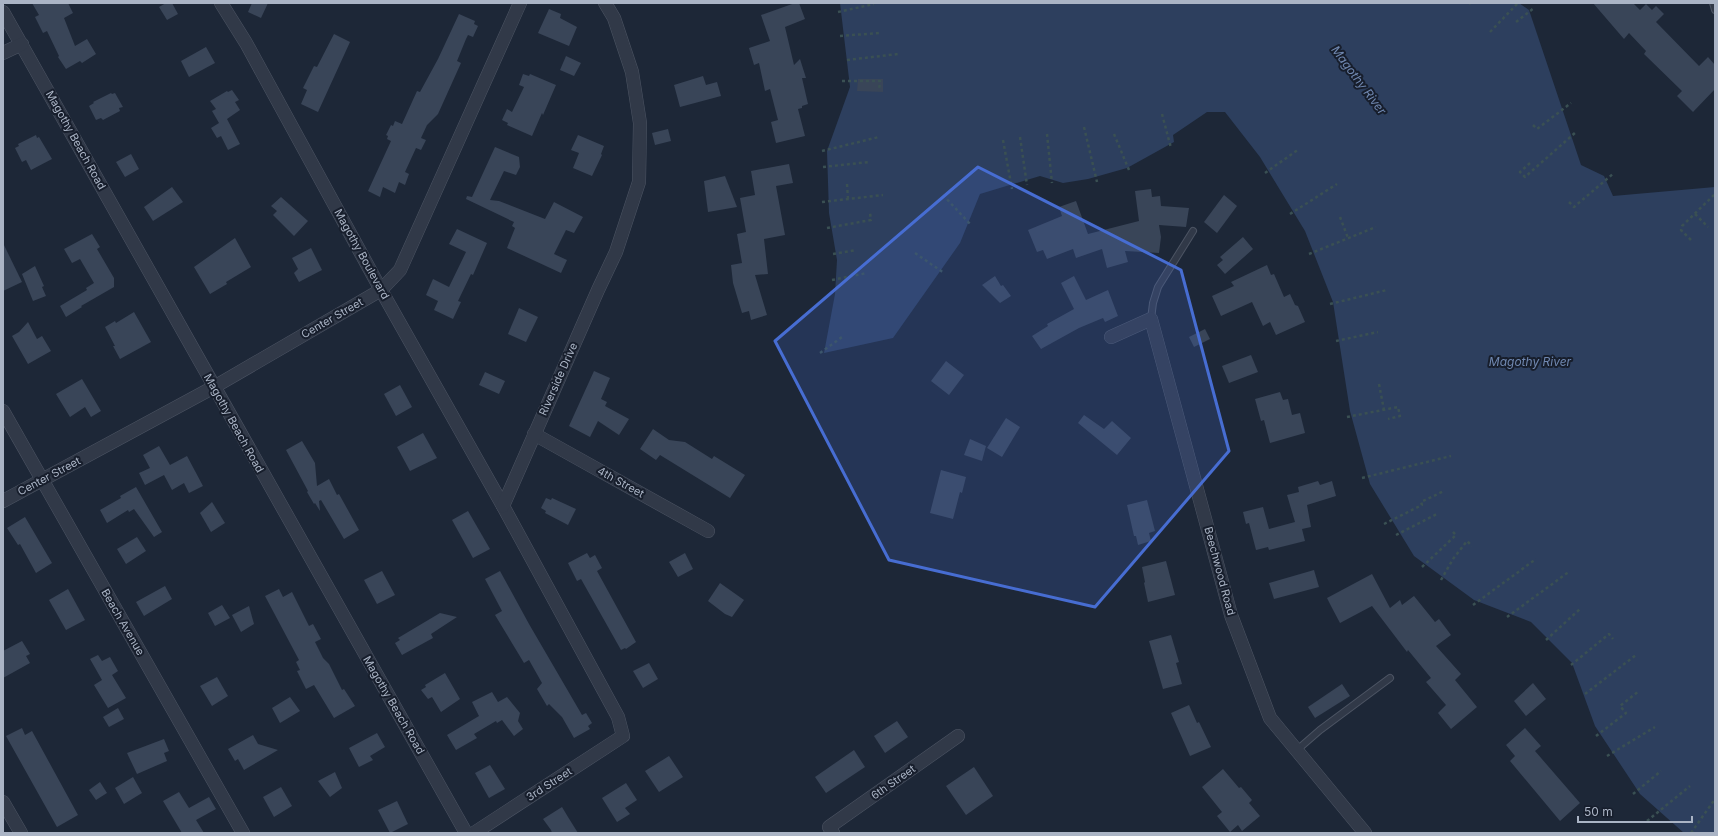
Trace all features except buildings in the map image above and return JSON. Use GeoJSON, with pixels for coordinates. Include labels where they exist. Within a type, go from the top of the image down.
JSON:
{"type":"FeatureCollection","features":[{"type":"Feature","properties":{"kind":"street","name":"Magothy Boulevard"},"geometry":{"type":"LineString","coordinates":[[221,3],[246,43],[381,290],[504,506]]}},
{"type":"Feature","properties":{"kind":"street","name":"Center Street"},"geometry":{"type":"LineString","coordinates":[[3,502],[214,387],[381,290],[400,270],[520,3]]}},
{"type":"Feature","properties":{"kind":"street","name":"Riverside Drive"},"geometry":{"type":"LineString","coordinates":[[504,506],[534,434],[616,252],[639,182],[640,123],[632,72],[614,18],[605,3]]}},
{"type":"Feature","properties":{"kind":"street","name":"Magothy Beach Road"},"geometry":{"type":"LineString","coordinates":[[3,12],[466,833]]}},
{"type":"Feature","properties":{"kind":"street"},"geometry":{"type":"LineString","coordinates":[[3,53],[22,44]]}},
{"type":"Feature","properties":{"kind":"street"},"geometry":{"type":"LineString","coordinates":[[1111,337],[1151,319]]}},
{"type":"Feature","properties":{"kind":"street","name":"Beechwood Road"},"geometry":{"type":"LineString","coordinates":[[1151,319],[1231,615],[1270,718],[1298,750],[1365,833]]}},
{"type":"Feature","properties":{"kind":"street","name":"Beach Avenue"},"geometry":{"type":"LineString","coordinates":[[3,411],[243,833]]}},
{"type":"Feature","properties":{"kind":"street","name":"4th Street"},"geometry":{"type":"LineString","coordinates":[[534,434],[708,531]]}},
{"type":"Feature","properties":{"kind":"street","name":"3rd Street"},"geometry":{"type":"LineString","coordinates":[[474,833],[623,736],[618,718],[504,506]]}},
{"type":"Feature","properties":{"kind":"street","name":"6th Street"},"geometry":{"type":"LineString","coordinates":[[831,830],[958,736]]}},
{"type":"Feature","properties":{"kind":"street"},"geometry":{"type":"LineString","coordinates":[[3,802],[20,833]]}},
{"type":"Feature","properties":{"kind":"lane"},"geometry":{"type":"LineString","coordinates":[[1713,3],[1715,10]]}},
{"type":"Feature","properties":{"kind":"lane"},"geometry":{"type":"LineString","coordinates":[[1151,319],[1153,303],[1158,287],[1193,231]]}},
{"type":"Feature","properties":{"kind":"lane"},"geometry":{"type":"LineString","coordinates":[[1298,750],[1320,730],[1390,678]]}},
{"type":"Feature","properties":{"kind":"path"},"geometry":{"type":"LineString","coordinates":[[1490,32],[1518,3]]}},
{"type":"Feature","properties":{"kind":"path"},"geometry":{"type":"LineString","coordinates":[[838,12],[874,4]]}},
{"type":"Feature","properties":{"kind":"path"},"geometry":{"type":"LineString","coordinates":[[1516,22],[1534,8]]}},
{"type":"Feature","properties":{"kind":"path"},"geometry":{"type":"LineString","coordinates":[[840,36],[879,33]]}},
{"type":"Feature","properties":{"kind":"path"},"geometry":{"type":"LineString","coordinates":[[847,60],[898,54]]}},
{"type":"Feature","properties":{"kind":"path"},"geometry":{"type":"LineString","coordinates":[[842,81],[880,81],[879,91]]}},
{"type":"Feature","properties":{"kind":"path"},"geometry":{"type":"LineString","coordinates":[[1533,124],[1536,129],[1571,103]]}},
{"type":"Feature","properties":{"kind":"path"},"geometry":{"type":"LineString","coordinates":[[1162,114],[1171,148]]}},
{"type":"Feature","properties":{"kind":"path"},"geometry":{"type":"LineString","coordinates":[[1084,127],[1097,182]]}},
{"type":"Feature","properties":{"kind":"path"},"geometry":{"type":"LineString","coordinates":[[1530,163],[1520,172],[1525,177],[1576,132]]}},
{"type":"Feature","properties":{"kind":"path"},"geometry":{"type":"LineString","coordinates":[[1048,134],[1052,183]]}},
{"type":"Feature","properties":{"kind":"path"},"geometry":{"type":"LineString","coordinates":[[1114,134],[1129,170]]}},
{"type":"Feature","properties":{"kind":"path"},"geometry":{"type":"LineString","coordinates":[[1020,137],[1027,185]]}},
{"type":"Feature","properties":{"kind":"path"},"geometry":{"type":"LineString","coordinates":[[822,151],[879,138]]}},
{"type":"Feature","properties":{"kind":"path"},"geometry":{"type":"LineString","coordinates":[[1003,140],[1012,189]]}},
{"type":"Feature","properties":{"kind":"path"},"geometry":{"type":"LineString","coordinates":[[1265,173],[1299,149]]}},
{"type":"Feature","properties":{"kind":"path"},"geometry":{"type":"LineString","coordinates":[[823,167],[869,162]]}},
{"type":"Feature","properties":{"kind":"path"},"geometry":{"type":"LineString","coordinates":[[1569,202],[1574,207],[1614,173]]}},
{"type":"Feature","properties":{"kind":"path"},"geometry":{"type":"LineString","coordinates":[[847,184],[848,199]]}},
{"type":"Feature","properties":{"kind":"path"},"geometry":{"type":"LineString","coordinates":[[1290,214],[1337,184]]}},
{"type":"Feature","properties":{"kind":"path"},"geometry":{"type":"LineString","coordinates":[[822,202],[883,195]]}},
{"type":"Feature","properties":{"kind":"path"},"geometry":{"type":"LineString","coordinates":[[943,196],[971,225]]}},
{"type":"Feature","properties":{"kind":"path"},"geometry":{"type":"LineString","coordinates":[[1691,240],[1681,230],[1682,226],[1715,196]]}},
{"type":"Feature","properties":{"kind":"path"},"geometry":{"type":"LineString","coordinates":[[827,228],[871,220],[870,213]]}},
{"type":"Feature","properties":{"kind":"path"},"geometry":{"type":"LineString","coordinates":[[1695,214],[1708,227]]}},
{"type":"Feature","properties":{"kind":"path"},"geometry":{"type":"LineString","coordinates":[[1340,217],[1348,238]]}},
{"type":"Feature","properties":{"kind":"path"},"geometry":{"type":"LineString","coordinates":[[1309,254],[1376,227]]}},
{"type":"Feature","properties":{"kind":"path"},"geometry":{"type":"LineString","coordinates":[[833,254],[856,250]]}},
{"type":"Feature","properties":{"kind":"path"},"geometry":{"type":"LineString","coordinates":[[915,253],[944,273]]}},
{"type":"Feature","properties":{"kind":"path"},"geometry":{"type":"LineString","coordinates":[[832,280],[867,273]]}},
{"type":"Feature","properties":{"kind":"path"},"geometry":{"type":"LineString","coordinates":[[1330,304],[1387,290]]}},
{"type":"Feature","properties":{"kind":"path"},"geometry":{"type":"LineString","coordinates":[[1336,341],[1378,332]]}},
{"type":"Feature","properties":{"kind":"path"},"geometry":{"type":"LineString","coordinates":[[820,353],[842,337]]}},
{"type":"Feature","properties":{"kind":"path"},"geometry":{"type":"LineString","coordinates":[[1379,384],[1384,410]]}},
{"type":"Feature","properties":{"kind":"path"},"geometry":{"type":"LineString","coordinates":[[1347,417],[1398,407],[1400,416],[1388,418]]}},
{"type":"Feature","properties":{"kind":"path"},"geometry":{"type":"LineString","coordinates":[[1362,478],[1451,456]]}},
{"type":"Feature","properties":{"kind":"path"},"geometry":{"type":"LineString","coordinates":[[1384,524],[1422,505],[1421,502],[1444,491]]}},
{"type":"Feature","properties":{"kind":"path"},"geometry":{"type":"LineString","coordinates":[[1396,535],[1437,514]]}},
{"type":"Feature","properties":{"kind":"path"},"geometry":{"type":"LineString","coordinates":[[1422,568],[1456,535],[1451,530]]}},
{"type":"Feature","properties":{"kind":"path"},"geometry":{"type":"LineString","coordinates":[[1441,580],[1453,559],[1466,541],[1472,546]]}},
{"type":"Feature","properties":{"kind":"path"},"geometry":{"type":"LineString","coordinates":[[1473,605],[1536,559]]}},
{"type":"Feature","properties":{"kind":"path"},"geometry":{"type":"LineString","coordinates":[[1507,617],[1570,571]]}},
{"type":"Feature","properties":{"kind":"path"},"geometry":{"type":"LineString","coordinates":[[1546,640],[1580,609]]}},
{"type":"Feature","properties":{"kind":"path"},"geometry":{"type":"LineString","coordinates":[[1570,665],[1609,634],[1613,639]]}},
{"type":"Feature","properties":{"kind":"path"},"geometry":{"type":"LineString","coordinates":[[1585,694],[1636,655]]}},
{"type":"Feature","properties":{"kind":"path"},"geometry":{"type":"LineString","coordinates":[[1596,736],[1626,713],[1620,706],[1639,690]]}},
{"type":"Feature","properties":{"kind":"path"},"geometry":{"type":"LineString","coordinates":[[1607,756],[1654,727]]}},
{"type":"Feature","properties":{"kind":"path"},"geometry":{"type":"LineString","coordinates":[[1633,794],[1661,771]]}},
{"type":"Feature","properties":{"kind":"path"},"geometry":{"type":"LineString","coordinates":[[1647,821],[1690,786]]}},
{"type":"Feature","properties":{"kind":"path"},"geometry":{"type":"LineString","coordinates":[[1691,833],[1715,799]]}},
{"type":"Feature","properties":{"kind":"highlighted area"},"geometry":{"type":"Polygon","coordinates":[[[978,167],[1181,270],[1229,451],[1095,607],[889,560],[775,341],[978,167]]]}},
{"type":"Feature","properties":{"kind":"water","name":"Magothy River"},"geometry":{"type":"Polygon","coordinates":[[[840,3],[1519,3],[1529,10],[1581,165],[1604,176],[1613,196],[1715,187],[1715,833],[1684,833],[1640,794],[1595,726],[1572,663],[1531,622],[1474,600],[1414,556],[1370,484],[1350,411],[1333,302],[1305,231],[1260,157],[1225,112],[1207,112],[1173,135],[1174,142],[1127,168],[1088,179],[1063,183],[1040,176],[980,194],[960,243],[893,338],[824,353],[835,294],[837,260],[829,213],[827,151],[850,87],[840,3]]]}}]}
